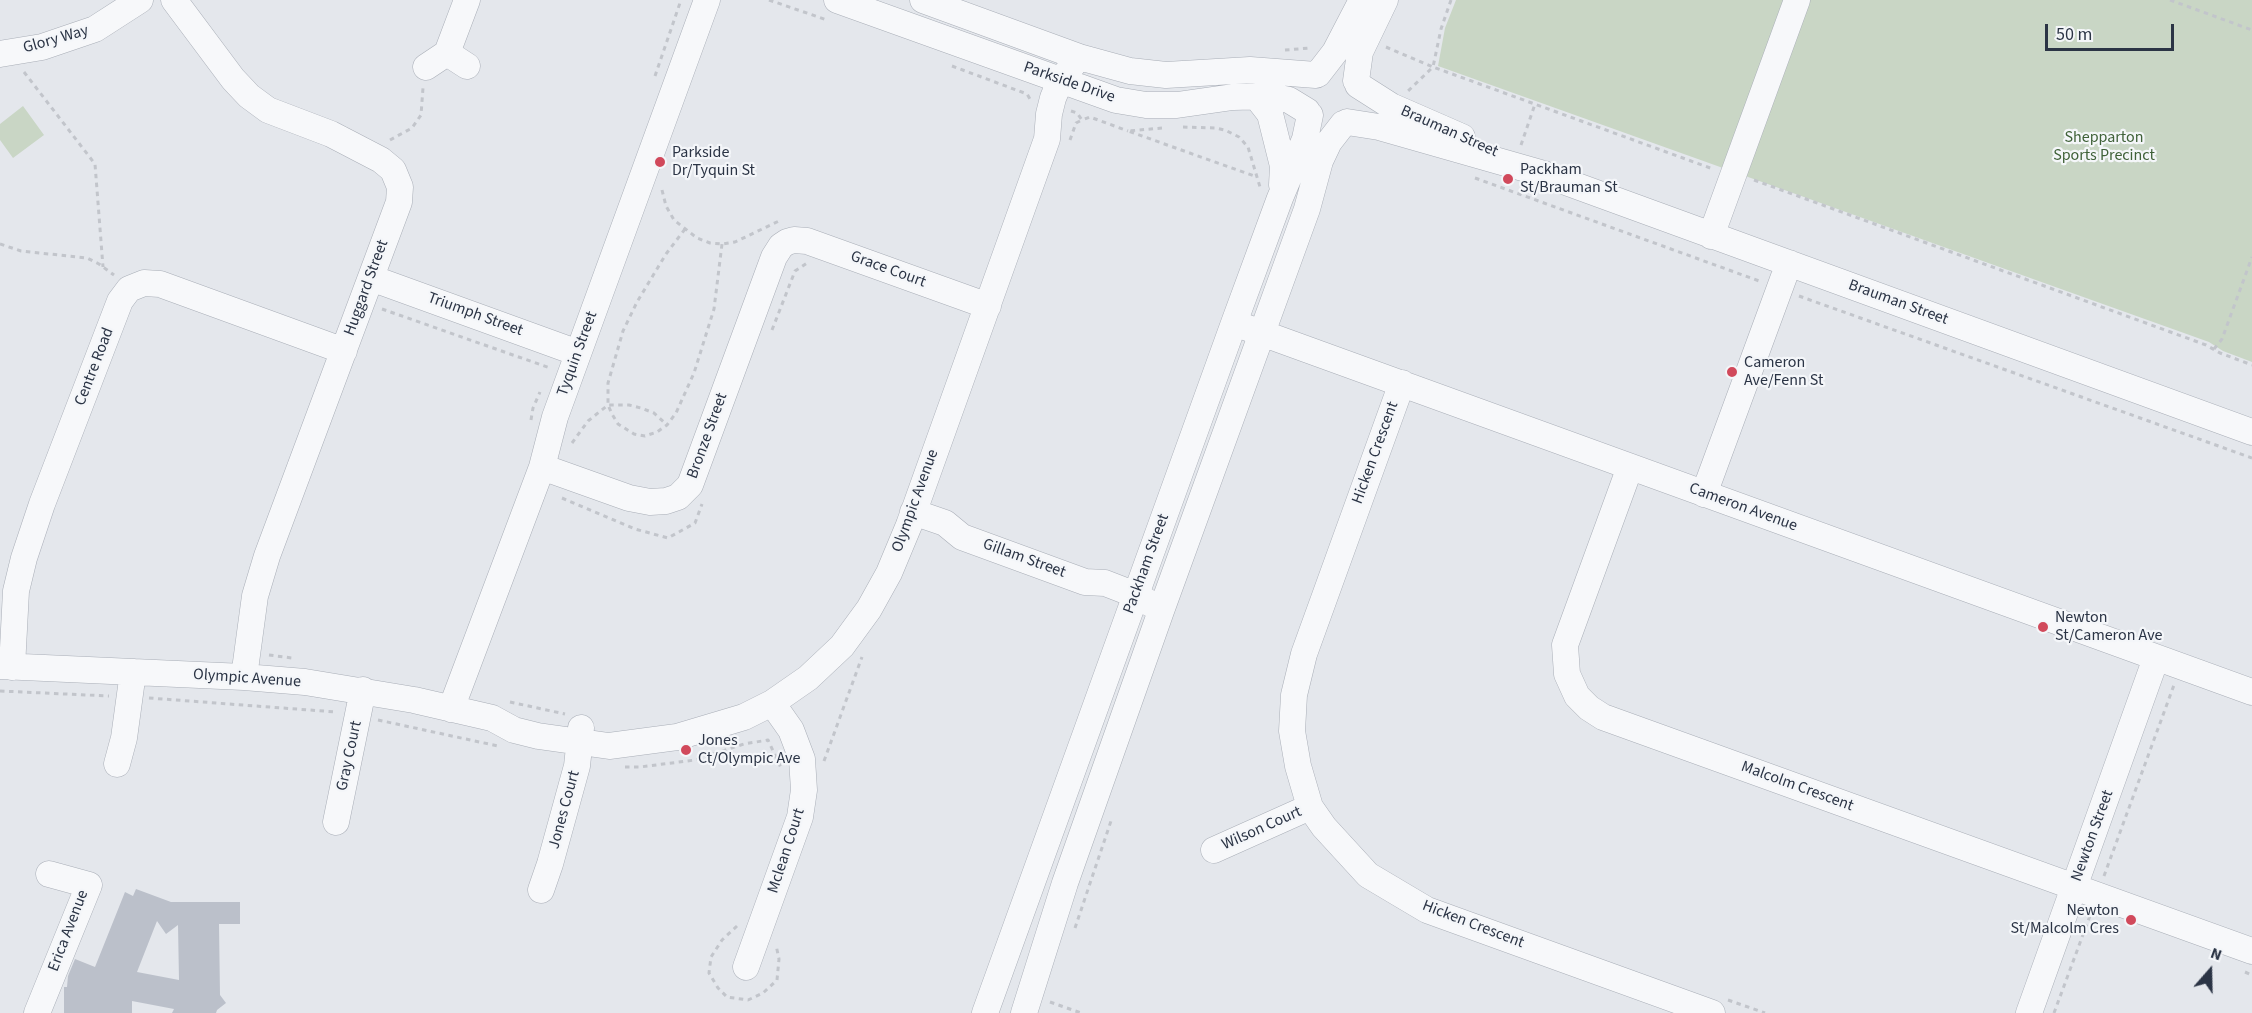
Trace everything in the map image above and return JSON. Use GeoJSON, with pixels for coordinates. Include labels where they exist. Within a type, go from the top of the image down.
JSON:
{"type":"FeatureCollection","features":[{"type":"Feature","properties":{"kind":"street","name":"Glory Way"},"geometry":{"type":"LineString","coordinates":[[0,54],[42,47],[95,28],[140,0]]}},
{"type":"Feature","properties":{"kind":"street","name":"Huggard Street"},"geometry":{"type":"LineString","coordinates":[[174,0],[233,79],[249,96],[268,110],[331,134],[381,160],[393,170],[400,187],[399,202],[267,556],[255,596],[246,666]]}},
{"type":"Feature","properties":{"kind":"street"},"geometry":{"type":"LineString","coordinates":[[441,68],[467,0]]}},
{"type":"Feature","properties":{"kind":"street","name":"Tyquin Street"},"geometry":{"type":"LineString","coordinates":[[451,709],[542,468],[555,417],[707,0]]}},
{"type":"Feature","properties":{"kind":"street","name":"Parkside Drive"},"geometry":{"type":"LineString","coordinates":[[923,0],[1079,57],[1119,68],[1178,75],[1250,70],[1317,74]]}},
{"type":"Feature","properties":{"kind":"street"},"geometry":{"type":"LineString","coordinates":[[1362,0],[1335,52],[1305,90],[1304,98],[1308,113],[1325,125],[1334,126],[1345,123],[1356,114],[1360,106],[1361,97],[1357,83],[1359,55],[1385,0]]}},
{"type":"Feature","properties":{"kind":"street"},"geometry":{"type":"LineString","coordinates":[[1712,236],[1797,0]]}},
{"type":"Feature","properties":{"kind":"street","name":"Parkside Drive"},"geometry":{"type":"LineString","coordinates":[[834,11],[1068,100],[1116,100],[1146,105],[1193,104],[1233,97],[1281,97],[1308,113]]}},
{"type":"Feature","properties":{"kind":"street","name":"Olympic Avenue"},"geometry":{"type":"LineString","coordinates":[[6,667],[133,672],[246,666],[451,709],[501,710],[575,728],[647,741],[677,737],[712,728],[744,717],[772,703],[808,678],[842,646],[869,609],[889,573],[988,306],[1058,142],[1079,57]]}},
{"type":"Feature","properties":{"kind":"street"},"geometry":{"type":"LineString","coordinates":[[1317,74],[1328,70],[1340,70],[1347,73],[1357,83]]}},
{"type":"Feature","properties":{"kind":"street","name":"Brauman Street"},"geometry":{"type":"LineString","coordinates":[[1357,83],[1391,106],[1447,138],[2252,432]]}},
{"type":"Feature","properties":{"kind":"street"},"geometry":{"type":"LineString","coordinates":[[1256,96],[1269,111],[1280,155],[1283,169],[1280,198]]}},
{"type":"Feature","properties":{"kind":"street","name":"Packham Street"},"geometry":{"type":"LineString","coordinates":[[987,1008],[1234,323],[1280,198],[1305,139],[1308,113]]}},
{"type":"Feature","properties":{"kind":"street","name":"Brauman Street"},"geometry":{"type":"LineString","coordinates":[[1345,123],[1371,125],[1447,138]]}},
{"type":"Feature","properties":{"kind":"street","name":"Packham Street"},"geometry":{"type":"LineString","coordinates":[[1024,1013],[1065,883],[1307,209],[1323,152],[1345,123]]}},
{"type":"Feature","properties":{"kind":"street","name":"Grace Court"},"geometry":{"type":"LineString","coordinates":[[785,231],[794,240],[807,241],[988,306]]}},
{"type":"Feature","properties":{"kind":"street","name":"Bronze Street"},"geometry":{"type":"LineString","coordinates":[[542,468],[629,498],[650,502],[666,501],[678,496],[690,485],[785,231]]}},
{"type":"Feature","properties":{"kind":"street"},"geometry":{"type":"LineString","coordinates":[[1704,494],[1789,263]]}},
{"type":"Feature","properties":{"kind":"street","name":"Triumph Street"},"geometry":{"type":"LineString","coordinates":[[371,278],[578,353]]}},
{"type":"Feature","properties":{"kind":"street"},"geometry":{"type":"LineString","coordinates":[[125,295],[129,289],[144,283],[160,284],[344,351]]}},
{"type":"Feature","properties":{"kind":"street","name":"Centre Road"},"geometry":{"type":"LineString","coordinates":[[6,667],[16,591],[24,558],[42,504],[116,311],[125,295]]}},
{"type":"Feature","properties":{"kind":"street","name":"Cameron Avenue"},"geometry":{"type":"LineString","coordinates":[[1234,323],[2252,692]]}},
{"type":"Feature","properties":{"kind":"street","name":"Hicken Crescent"},"geometry":{"type":"LineString","coordinates":[[1402,383],[1304,654],[1294,695],[1292,730],[1310,807],[1324,827],[1368,874],[1427,910],[1716,1005]]}},
{"type":"Feature","properties":{"kind":"street","name":"Malcolm Crescent"},"geometry":{"type":"LineString","coordinates":[[1630,467],[1565,645],[1567,674],[1577,696],[1589,708],[1603,717],[2252,951]]}},
{"type":"Feature","properties":{"kind":"street","name":"Gillam Street"},"geometry":{"type":"LineString","coordinates":[[911,518],[940,536],[963,537],[1085,582],[1105,584],[1134,601],[1161,611]]}},
{"type":"Feature","properties":{"kind":"street","name":"Newton Street"},"geometry":{"type":"LineString","coordinates":[[2029,1013],[2086,891],[2156,658]]}},
{"type":"Feature","properties":{"kind":"street"},"geometry":{"type":"LineString","coordinates":[[117,764],[124,738],[133,672]]}},
{"type":"Feature","properties":{"kind":"street","name":"Gray Court"},"geometry":{"type":"LineString","coordinates":[[336,822],[363,690]]}},
{"type":"Feature","properties":{"kind":"street","name":"Mclean Court"},"geometry":{"type":"LineString","coordinates":[[747,967],[800,817],[804,790],[802,759],[791,730],[772,703]]}},
{"type":"Feature","properties":{"kind":"street","name":"Jones Court"},"geometry":{"type":"LineString","coordinates":[[541,890],[574,777],[575,728]]}},
{"type":"Feature","properties":{"kind":"street","name":"Wilson Court"},"geometry":{"type":"LineString","coordinates":[[1214,850],[1310,807]]}},
{"type":"Feature","properties":{"kind":"street","name":"Erica Avenue"},"geometry":{"type":"LineString","coordinates":[[37,1013],[89,885],[49,874]]}},
{"type":"Feature","properties":{"kind":"street"},"geometry":{"type":"LineString","coordinates":[[987,1008],[1018,1013]]}},
{"type":"Feature","properties":{"kind":"path"},"geometry":{"type":"LineString","coordinates":[[769,0],[834,11]]}},
{"type":"Feature","properties":{"kind":"path"},"geometry":{"type":"LineString","coordinates":[[1433,67],[1441,29],[1451,0]]}},
{"type":"Feature","properties":{"kind":"path"},"geometry":{"type":"LineString","coordinates":[[2170,0],[2252,30]]}},
{"type":"Feature","properties":{"kind":"path"},"geometry":{"type":"LineString","coordinates":[[1366,38],[1433,67],[1732,176],[1756,181],[2206,345],[2252,365]]}},
{"type":"Feature","properties":{"kind":"path"},"geometry":{"type":"LineString","coordinates":[[1278,51],[1312,48]]}},
{"type":"Feature","properties":{"kind":"path"},"geometry":{"type":"LineString","coordinates":[[951,65],[1028,94],[1032,103],[1068,100],[1090,117],[1257,177],[1248,147],[1239,137],[1215,128],[1181,127]]}},
{"type":"Feature","properties":{"kind":"path"},"geometry":{"type":"LineString","coordinates":[[380,145],[402,135],[422,115],[441,68]]}},
{"type":"Feature","properties":{"kind":"path"},"geometry":{"type":"LineString","coordinates":[[23,70],[95,164],[103,267]]}},
{"type":"Feature","properties":{"kind":"path"},"geometry":{"type":"LineString","coordinates":[[1058,142],[1076,123],[1068,100]]}},
{"type":"Feature","properties":{"kind":"path"},"geometry":{"type":"LineString","coordinates":[[1521,146],[1535,104]]}},
{"type":"Feature","properties":{"kind":"path"},"geometry":{"type":"LineString","coordinates":[[1128,131],[1171,128]]}},
{"type":"Feature","properties":{"kind":"path"},"geometry":{"type":"LineString","coordinates":[[661,189],[670,213],[685,230],[704,240],[722,244],[735,242],[763,227],[785,231]]}},
{"type":"Feature","properties":{"kind":"path"},"geometry":{"type":"LineString","coordinates":[[685,230],[653,274],[623,331],[608,383],[608,405],[618,424],[634,434],[645,436],[651,434],[667,425],[676,413],[705,343],[714,309],[722,244]]}},
{"type":"Feature","properties":{"kind":"path"},"geometry":{"type":"LineString","coordinates":[[0,244],[21,251],[87,258],[115,274],[107,281],[125,295]]}},
{"type":"Feature","properties":{"kind":"path"},"geometry":{"type":"LineString","coordinates":[[2214,349],[2222,339],[2252,257]]}},
{"type":"Feature","properties":{"kind":"path"},"geometry":{"type":"LineString","coordinates":[[377,318],[381,308],[550,368]]}},
{"type":"Feature","properties":{"kind":"path"},"geometry":{"type":"LineString","coordinates":[[568,449],[588,421],[608,405],[629,405],[641,408],[654,414],[667,425]]}},
{"type":"Feature","properties":{"kind":"path"},"geometry":{"type":"LineString","coordinates":[[823,764],[864,653]]}},
{"type":"Feature","properties":{"kind":"path"},"geometry":{"type":"LineString","coordinates":[[246,666],[277,656],[301,660]]}},
{"type":"Feature","properties":{"kind":"path"},"geometry":{"type":"LineString","coordinates":[[2054,1013],[2086,891],[2175,680]]}},
{"type":"Feature","properties":{"kind":"path"},"geometry":{"type":"LineString","coordinates":[[0,691],[130,697],[336,712],[501,747]]}},
{"type":"Feature","properties":{"kind":"path"},"geometry":{"type":"LineString","coordinates":[[501,710],[575,728]]}},
{"type":"Feature","properties":{"kind":"path"},"geometry":{"type":"LineString","coordinates":[[618,766],[640,767],[695,760],[744,744],[768,740],[781,770]]}},
{"type":"Feature","properties":{"kind":"path"},"geometry":{"type":"LineString","coordinates":[[739,924],[722,940],[711,957],[709,973],[727,997],[748,1000],[763,993],[777,980],[779,959],[776,943]]}},
{"type":"Feature","properties":{"kind":"path"},"geometry":{"type":"LineString","coordinates":[[1050,1002],[1081,1013]]}},
{"type":"Feature","properties":{"kind":"path"},"geometry":{"type":"LineString","coordinates":[[1716,1005],[1765,1013]]}},
{"type":"Feature","properties":{"kind":"green space","name":"Shepparton Sports Precinct"},"geometry":{"type":"Polygon","coordinates":[[[1456,0],[2252,0],[2252,362],[2223,351],[2209,342],[1438,66],[1445,28],[1456,0]]]}},
{"type":"Feature","properties":{"kind":"green space"},"geometry":{"type":"Polygon","coordinates":[[[23,106],[44,135],[13,158],[0,140],[0,124],[23,106]]]}},
{"type":"Feature","properties":{"kind":"building"},"geometry":{"type":"Polygon","coordinates":[[[136,889],[171,902],[240,902],[240,924],[219,924],[220,995],[226,1003],[216,1013],[172,1013],[174,1009],[132,1001],[132,1013],[64,1013],[64,987],[67,987],[68,976],[75,959],[95,967],[125,892],[133,896],[136,889]],[[157,921],[137,972],[179,980],[178,925],[166,934],[157,921]]]}},
{"type":"Feature","properties":{"kind":"place","name":"Parkside Dr/Tyquin St"},"geometry":{"type":"Point","coordinates":[660,162]}},
{"type":"Feature","properties":{"kind":"place","name":"Packham St/Brauman St"},"geometry":{"type":"Point","coordinates":[1508,179]}},
{"type":"Feature","properties":{"kind":"place","name":"Cameron Ave/Fenn St"},"geometry":{"type":"Point","coordinates":[1732,372]}},
{"type":"Feature","properties":{"kind":"place","name":"Newton St/Cameron Ave"},"geometry":{"type":"Point","coordinates":[2043,627]}},
{"type":"Feature","properties":{"kind":"place","name":"Jones Ct/Olympic Ave"},"geometry":{"type":"Point","coordinates":[686,750]}},
{"type":"Feature","properties":{"kind":"place","name":"Newton St/Malcolm Cres"},"geometry":{"type":"Point","coordinates":[2131,920]}}]}
